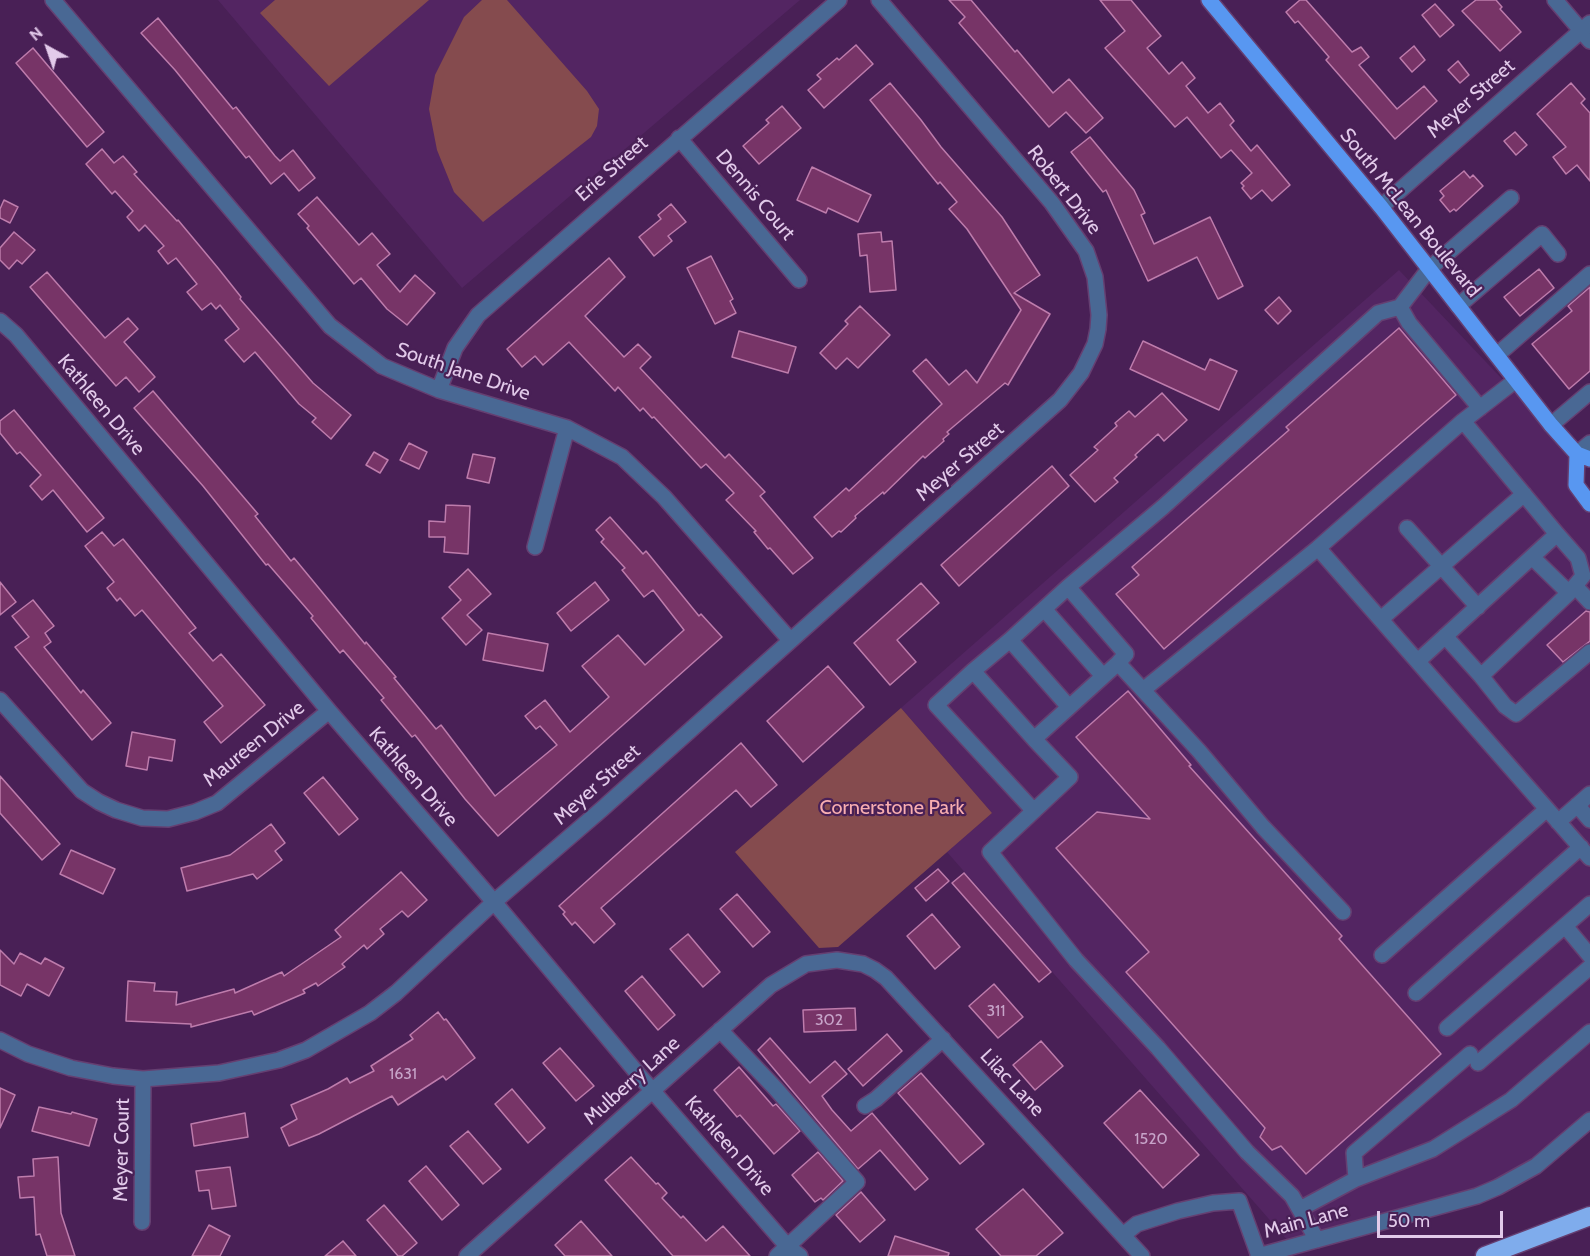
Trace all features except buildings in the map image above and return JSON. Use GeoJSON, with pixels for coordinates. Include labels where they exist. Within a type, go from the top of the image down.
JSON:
{"type":"FeatureCollection","features":[{"type":"Feature","properties":{"kind":"highway"},"geometry":{"type":"LineString","coordinates":[[1485,1256],[1590,1216]]}},
{"type":"Feature","properties":{"kind":"main road","name":"South McLean Boulevard"},"geometry":{"type":"LineString","coordinates":[[1209,0],[1381,207],[1551,425],[1583,456]]}},
{"type":"Feature","properties":{"kind":"main road"},"geometry":{"type":"LineString","coordinates":[[1583,456],[1576,485],[1590,504]]}},
{"type":"Feature","properties":{"kind":"street","name":"South Jane Drive"},"geometry":{"type":"LineString","coordinates":[[53,0],[330,326],[382,366],[439,390],[567,428],[622,458],[645,477],[790,640]]}},
{"type":"Feature","properties":{"kind":"street","name":"Erie Street"},"geometry":{"type":"LineString","coordinates":[[439,390],[455,348],[478,315],[839,0]]}},
{"type":"Feature","properties":{"kind":"street","name":"Robert Drive"},"geometry":{"type":"LineString","coordinates":[[879,0],[1052,203],[1086,250],[1095,277],[1099,315],[1095,344],[1081,373],[1060,400],[1031,428]]}},
{"type":"Feature","properties":{"kind":"street"},"geometry":{"type":"LineString","coordinates":[[1555,0],[1587,32]]}},
{"type":"Feature","properties":{"kind":"street","name":"Meyer Street"},"geometry":{"type":"LineString","coordinates":[[1381,207],[1587,32]]}},
{"type":"Feature","properties":{"kind":"street","name":"Dennis Court"},"geometry":{"type":"LineString","coordinates":[[679,138],[799,280]]}},
{"type":"Feature","properties":{"kind":"street"},"geometry":{"type":"LineString","coordinates":[[1034,811],[936,705],[1068,587],[1163,507],[1378,313],[1400,308],[1429,269],[1511,198]]}},
{"type":"Feature","properties":{"kind":"street"},"geometry":{"type":"LineString","coordinates":[[1458,306],[1542,234],[1558,254]]}},
{"type":"Feature","properties":{"kind":"street"},"geometry":{"type":"LineString","coordinates":[[1497,355],[1590,274]]}},
{"type":"Feature","properties":{"kind":"street"},"geometry":{"type":"LineString","coordinates":[[1400,308],[1409,323],[1480,408]]}},
{"type":"Feature","properties":{"kind":"street","name":"Kathleen Drive"},"geometry":{"type":"LineString","coordinates":[[0,321],[16,335],[329,711],[494,902],[788,1253]]}},
{"type":"Feature","properties":{"kind":"street"},"geometry":{"type":"LineString","coordinates":[[1143,690],[1318,548],[1463,421],[1516,380]]}},
{"type":"Feature","properties":{"kind":"street"},"geometry":{"type":"LineString","coordinates":[[1551,425],[1590,392]]}},
{"type":"Feature","properties":{"kind":"street"},"geometry":{"type":"LineString","coordinates":[[1463,421],[1578,558],[1583,576],[1572,590],[1481,676]]}},
{"type":"Feature","properties":{"kind":"street"},"geometry":{"type":"LineString","coordinates":[[536,547],[567,428]]}},
{"type":"Feature","properties":{"kind":"street","name":"Meyer Street"},"geometry":{"type":"LineString","coordinates":[[0,1040],[28,1054],[71,1068],[144,1079],[246,1069],[306,1050],[370,1012],[396,993],[494,902],[1031,428]]}},
{"type":"Feature","properties":{"kind":"street"},"geometry":{"type":"LineString","coordinates":[[1583,456],[1590,443]]}},
{"type":"Feature","properties":{"kind":"street"},"geometry":{"type":"LineString","coordinates":[[1381,619],[1524,494]]}},
{"type":"Feature","properties":{"kind":"street"},"geometry":{"type":"LineString","coordinates":[[1407,528],[1478,607]]}},
{"type":"Feature","properties":{"kind":"street"},"geometry":{"type":"LineString","coordinates":[[1418,661],[1557,534]]}},
{"type":"Feature","properties":{"kind":"street"},"geometry":{"type":"LineString","coordinates":[[1318,548],[1585,853],[1416,993]]}},
{"type":"Feature","properties":{"kind":"street"},"geometry":{"type":"LineString","coordinates":[[1532,557],[1590,602]]}},
{"type":"Feature","properties":{"kind":"street"},"geometry":{"type":"LineString","coordinates":[[1034,739],[1126,654],[1068,587]]}},
{"type":"Feature","properties":{"kind":"street"},"geometry":{"type":"LineString","coordinates":[[1044,609],[1103,676]]}},
{"type":"Feature","properties":{"kind":"street"},"geometry":{"type":"LineString","coordinates":[[1445,636],[1505,706],[1516,714],[1590,652]]}},
{"type":"Feature","properties":{"kind":"street"},"geometry":{"type":"LineString","coordinates":[[1010,640],[1069,707]]}},
{"type":"Feature","properties":{"kind":"street"},"geometry":{"type":"LineString","coordinates":[[1118,663],[1199,751],[1263,827],[1343,912]]}},
{"type":"Feature","properties":{"kind":"street"},"geometry":{"type":"LineString","coordinates":[[973,671],[1070,777],[990,852],[1076,960],[1158,1048],[1247,1152],[1292,1196],[1317,1240]]}},
{"type":"Feature","properties":{"kind":"street","name":"Maureen Drive"},"geometry":{"type":"LineString","coordinates":[[0,700],[82,791],[116,810],[141,818],[168,819],[217,803],[329,711]]}},
{"type":"Feature","properties":{"kind":"street"},"geometry":{"type":"LineString","coordinates":[[1558,822],[1590,794]]}},
{"type":"Feature","properties":{"kind":"street"},"geometry":{"type":"LineString","coordinates":[[1577,806],[1590,820]]}},
{"type":"Feature","properties":{"kind":"street"},"geometry":{"type":"LineString","coordinates":[[1382,955],[1547,809]]}},
{"type":"Feature","properties":{"kind":"street"},"geometry":{"type":"LineString","coordinates":[[1447,1028],[1590,904]]}},
{"type":"Feature","properties":{"kind":"street"},"geometry":{"type":"LineString","coordinates":[[1564,927],[1590,956]]}},
{"type":"Feature","properties":{"kind":"street","name":"Mulberry Lane"},"geometry":{"type":"LineString","coordinates":[[467,1256],[771,985],[806,964],[837,960]]}},
{"type":"Feature","properties":{"kind":"street","name":"Lilac Lane"},"geometry":{"type":"LineString","coordinates":[[837,960],[854,962],[875,970],[886,978],[1142,1256]]}},
{"type":"Feature","properties":{"kind":"street"},"geometry":{"type":"LineString","coordinates":[[1356,1179],[1354,1153],[1590,967]]}},
{"type":"Feature","properties":{"kind":"street"},"geometry":{"type":"LineString","coordinates":[[720,1030],[776,1089],[857,1182],[788,1253]]}},
{"type":"Feature","properties":{"kind":"street"},"geometry":{"type":"LineString","coordinates":[[1300,1209],[1356,1179],[1433,1149],[1511,1100],[1590,1032]]}},
{"type":"Feature","properties":{"kind":"street"},"geometry":{"type":"LineString","coordinates":[[865,1106],[876,1099],[942,1039]]}},
{"type":"Feature","properties":{"kind":"street","name":"Meyer Court"},"geometry":{"type":"LineString","coordinates":[[142,1222],[144,1079]]}},
{"type":"Feature","properties":{"kind":"street","name":"Main Lane"},"geometry":{"type":"LineString","coordinates":[[1258,1256],[1477,1196],[1536,1166],[1590,1120]]}},
{"type":"Feature","properties":{"kind":"street"},"geometry":{"type":"LineString","coordinates":[[1123,1235],[1137,1224],[1178,1211],[1213,1203],[1239,1201],[1258,1256]]}},
{"type":"Feature","properties":{"kind":"shaded area"},"geometry":{"type":"Polygon","coordinates":[[[218,0],[800,0],[462,288],[218,0]]]}},
{"type":"Feature","properties":{"kind":"shaded area"},"geometry":{"type":"Polygon","coordinates":[[[1399,270],[1573,454],[1590,509],[1590,1114],[1557,1144],[1490,1186],[1290,1243],[947,852],[992,813],[901,708],[1399,270]]]}},
{"type":"Feature","properties":{"kind":"green space"},"geometry":{"type":"Polygon","coordinates":[[[275,0],[429,0],[329,86],[260,13],[275,0]]]}},
{"type":"Feature","properties":{"kind":"green space"},"geometry":{"type":"Polygon","coordinates":[[[482,0],[507,0],[587,91],[599,109],[597,126],[591,137],[483,222],[454,192],[437,150],[429,109],[435,75],[464,17],[482,0]]]}},
{"type":"Feature","properties":{"kind":"green space","name":"Cornerstone Park"},"geometry":{"type":"Polygon","coordinates":[[[901,708],[992,813],[838,947],[819,948],[735,852],[901,708]]]}}]}
